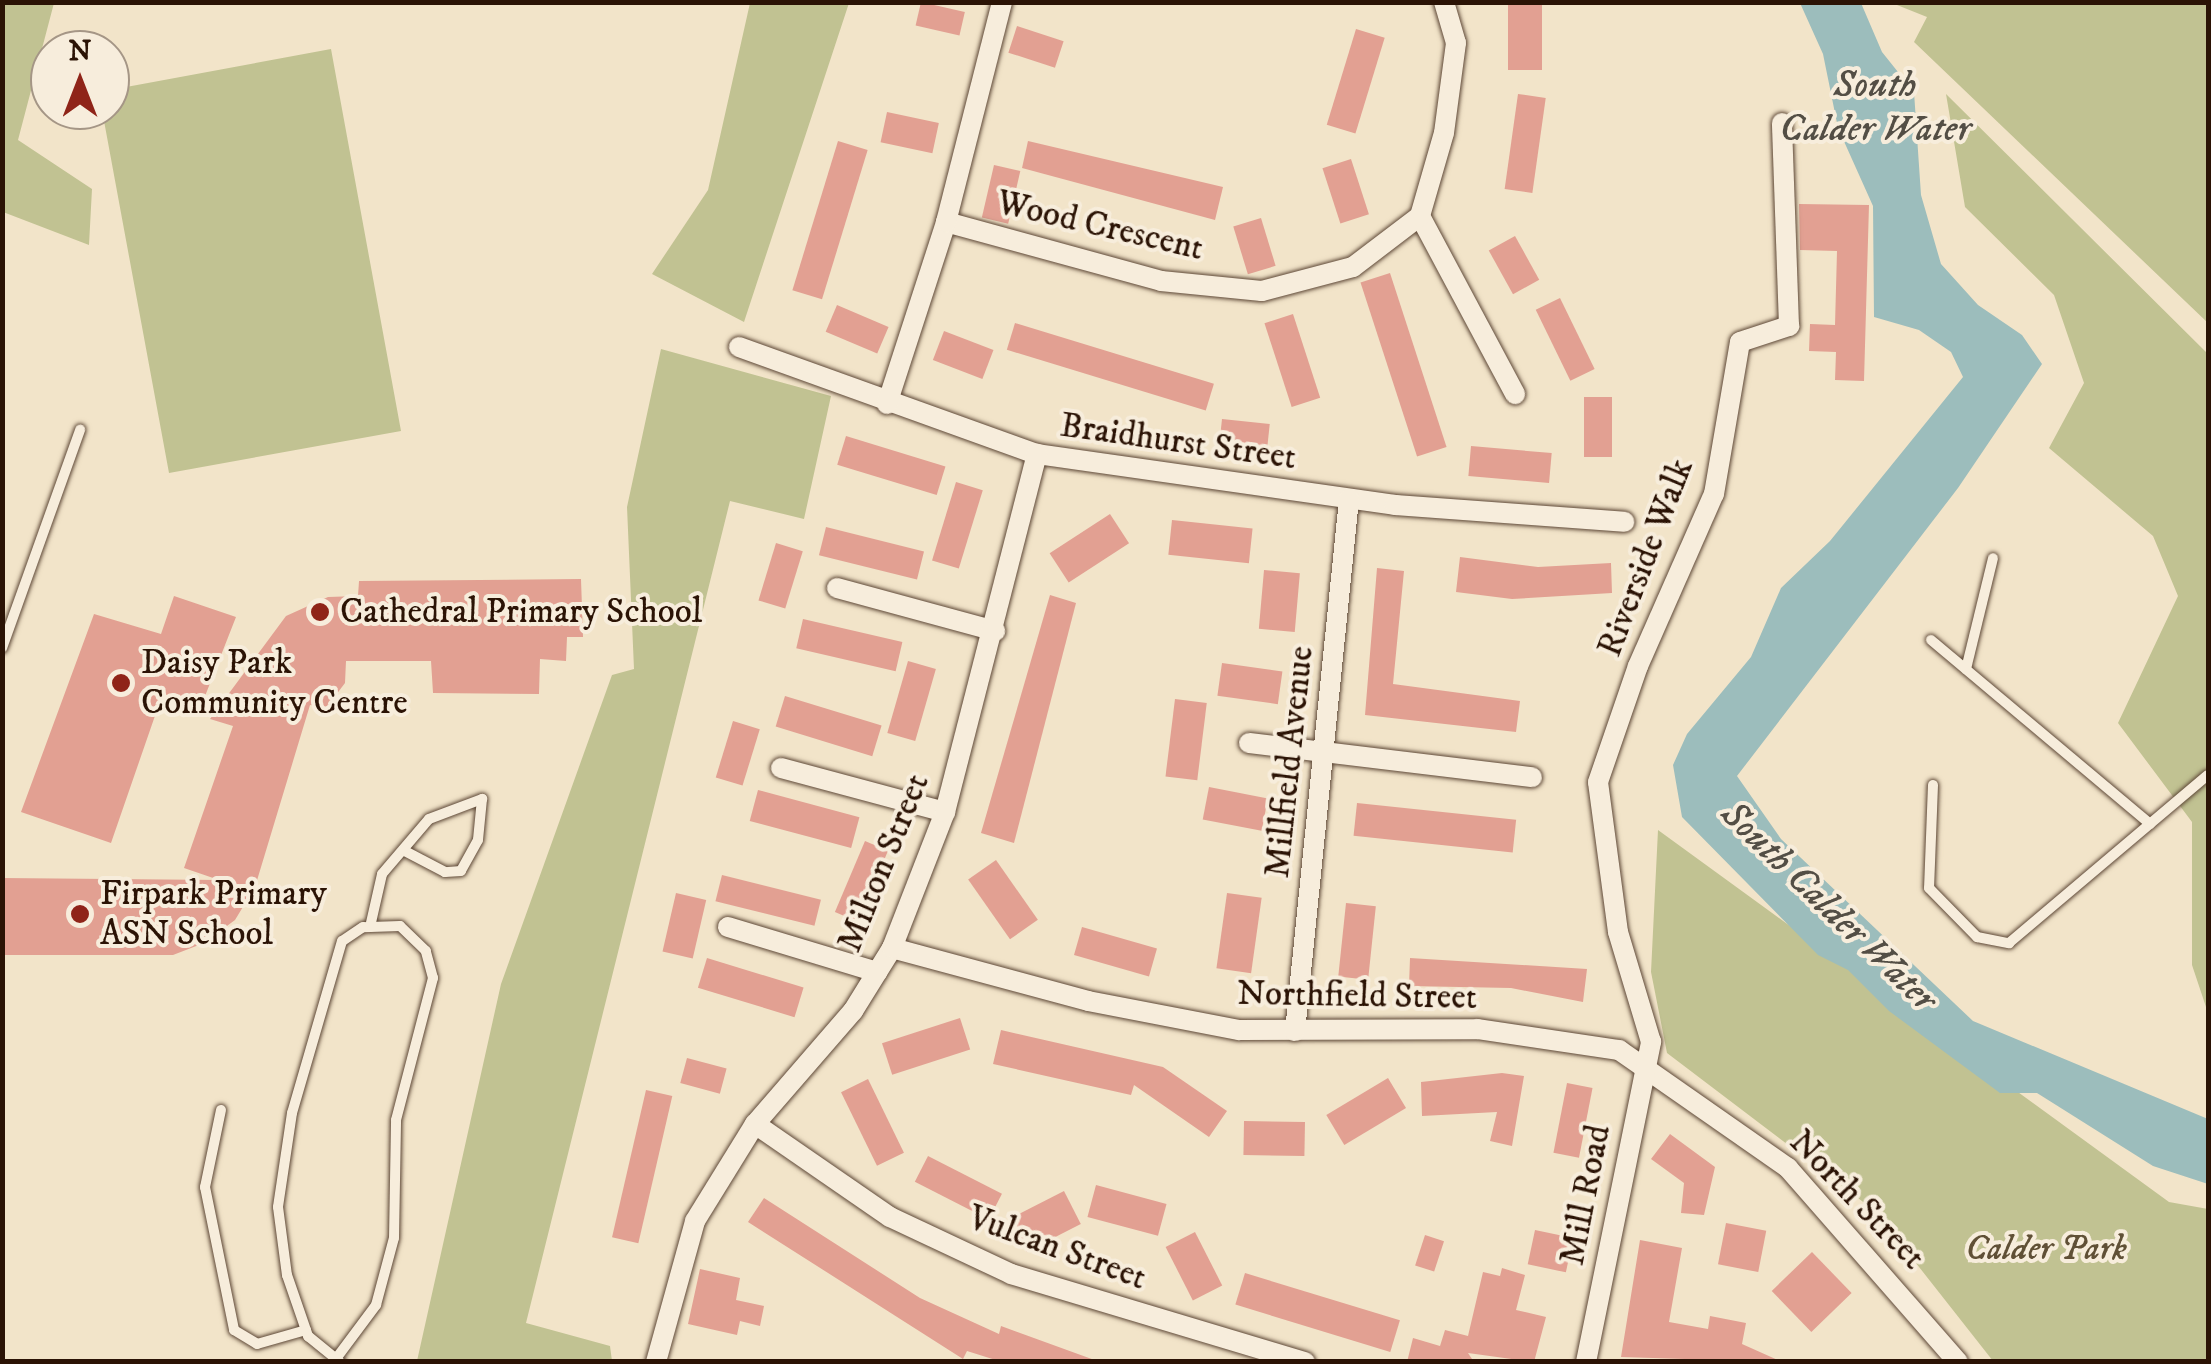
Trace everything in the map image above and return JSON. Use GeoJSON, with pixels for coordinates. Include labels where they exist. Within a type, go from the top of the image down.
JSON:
{"type":"FeatureCollection","features":[{"type":"Feature","properties":{"kind":"street","name":"Wood Crescent"},"geometry":{"type":"LineString","coordinates":[[887,404],[946,222],[1002,2]]}},
{"type":"Feature","properties":{"kind":"street"},"geometry":{"type":"LineString","coordinates":[[1444,2],[1456,43],[1444,133],[1420,216],[1515,394]]}},
{"type":"Feature","properties":{"kind":"street","name":"Riverside Walk"},"geometry":{"type":"LineString","coordinates":[[1651,1042],[1618,932],[1598,782],[1638,666],[1714,494],[1740,342],[1790,326],[1782,123]]}},
{"type":"Feature","properties":{"kind":"street","name":"Wood Crescent"},"geometry":{"type":"LineString","coordinates":[[946,222],[1161,281],[1262,290],[1353,267],[1420,216]]}},
{"type":"Feature","properties":{"kind":"street","name":"Braidhurst Street"},"geometry":{"type":"LineString","coordinates":[[739,347],[887,404],[1037,454],[1350,499],[1624,522]]}},
{"type":"Feature","properties":{"kind":"street","name":"Milton Street"},"geometry":{"type":"LineString","coordinates":[[656,1362],[695,1221],[755,1124],[892,948],[945,812],[995,631],[1037,454]]}},
{"type":"Feature","properties":{"kind":"street","name":"Millfield Avenue"},"geometry":{"type":"LineString","coordinates":[[1295,1030],[1350,499]]}},
{"type":"Feature","properties":{"kind":"street"},"geometry":{"type":"LineString","coordinates":[[836,588],[995,631]]}},
{"type":"Feature","properties":{"kind":"street"},"geometry":{"type":"LineString","coordinates":[[1249,744],[1532,777]]}},
{"type":"Feature","properties":{"kind":"street"},"geometry":{"type":"LineString","coordinates":[[781,768],[945,812]]}},
{"type":"Feature","properties":{"kind":"street"},"geometry":{"type":"LineString","coordinates":[[728,927],[877,972]]}},
{"type":"Feature","properties":{"kind":"street","name":"Northfield Street"},"geometry":{"type":"LineString","coordinates":[[892,948],[1088,1001],[1239,1030],[1478,1028],[1619,1050],[1645,1066]]}},
{"type":"Feature","properties":{"kind":"street","name":"Mill Road"},"geometry":{"type":"LineString","coordinates":[[1586,1362],[1651,1042]]}},
{"type":"Feature","properties":{"kind":"street","name":"North Street"},"geometry":{"type":"LineString","coordinates":[[1645,1066],[1788,1168],[1958,1362]]}},
{"type":"Feature","properties":{"kind":"street","name":"Vulcan Street"},"geometry":{"type":"LineString","coordinates":[[755,1124],[890,1217],[1012,1274],[1305,1362]]}},
{"type":"Feature","properties":{"kind":"lane"},"geometry":{"type":"LineString","coordinates":[[2,648],[80,430]]}},
{"type":"Feature","properties":{"kind":"lane"},"geometry":{"type":"LineString","coordinates":[[1966,669],[1992,558]]}},
{"type":"Feature","properties":{"kind":"lane"},"geometry":{"type":"LineString","coordinates":[[1931,640],[2150,824]]}},
{"type":"Feature","properties":{"kind":"lane"},"geometry":{"type":"LineString","coordinates":[[1933,785],[1929,888],[1976,937],[2009,943],[2208,775]]}},
{"type":"Feature","properties":{"kind":"lane"},"geometry":{"type":"LineString","coordinates":[[370,927],[382,874],[403,850],[446,808],[482,799],[482,827],[461,871],[446,872],[403,850]]}},
{"type":"Feature","properties":{"kind":"lane"},"geometry":{"type":"LineString","coordinates":[[400,926],[426,952],[434,978],[396,1120],[394,1238],[376,1305],[339,1359],[306,1330],[286,1274],[278,1207],[289,1132],[342,941],[370,927],[400,926]]}},
{"type":"Feature","properties":{"kind":"lane"},"geometry":{"type":"LineString","coordinates":[[221,1110],[206,1187],[234,1330],[257,1344],[306,1330]]}},
{"type":"Feature","properties":{"kind":"green space"},"geometry":{"type":"Polygon","coordinates":[[[2,3],[54,3],[47,30],[30,30],[30,94],[18,140],[92,189],[89,245],[3,212],[2,3]]]}},
{"type":"Feature","properties":{"kind":"green space"},"geometry":{"type":"Polygon","coordinates":[[[750,3],[849,3],[744,322],[652,274],[708,190],[750,3]]]}},
{"type":"Feature","properties":{"kind":"green space"},"geometry":{"type":"Polygon","coordinates":[[[1892,3],[2208,3],[2208,323],[1914,42],[1927,17],[1892,3]]]}},
{"type":"Feature","properties":{"kind":"green space"},"geometry":{"type":"Polygon","coordinates":[[[331,49],[401,431],[169,473],[106,130],[130,130],[130,86],[331,49]]]}},
{"type":"Feature","properties":{"kind":"green space"},"geometry":{"type":"Polygon","coordinates":[[[1946,94],[2208,354],[2208,1013],[2192,965],[2192,822],[2118,723],[2178,596],[2153,536],[2049,448],[2084,383],[2054,295],[1965,207],[1946,94]]]}},
{"type":"Feature","properties":{"kind":"green space"},"geometry":{"type":"Polygon","coordinates":[[[661,349],[831,396],[804,519],[730,501],[526,1323],[610,1346],[612,1361],[417,1361],[501,984],[612,675],[634,669],[627,507],[661,349]]]}},
{"type":"Feature","properties":{"kind":"green space","name":"Calder Park"},"geometry":{"type":"Polygon","coordinates":[[[1658,830],[2169,1202],[2208,1209],[2208,1361],[1993,1361],[1875,1211],[1667,1053],[1651,972],[1658,830]]]}},
{"type":"Feature","properties":{"kind":"water","name":"South Calder Water"},"geometry":{"type":"Polygon","coordinates":[[[1800,3],[1861,3],[1882,52],[1914,92],[1921,195],[1941,264],[1978,305],[2022,335],[2042,364],[1958,488],[1737,776],[1781,839],[1973,1021],[2208,1119],[2208,1184],[2153,1166],[2037,1093],[2000,1093],[1889,1011],[1848,970],[1818,955],[1682,817],[1673,765],[1687,734],[1751,657],[1781,588],[1830,541],[1963,377],[1951,352],[1919,330],[1874,317],[1873,206],[1838,128],[1823,54],[1800,3]]]}},
{"type":"Feature","properties":{"kind":"building"},"geometry":{"type":"Polygon","coordinates":[[[921,2],[965,12],[959,36],[916,25],[921,2]]]}},
{"type":"Feature","properties":{"kind":"building"},"geometry":{"type":"Polygon","coordinates":[[[1508,2],[1542,2],[1542,70],[1508,70],[1508,2]]]}},
{"type":"Feature","properties":{"kind":"building"},"geometry":{"type":"Polygon","coordinates":[[[1017,26],[1064,41],[1055,68],[1008,53],[1017,26]]]}},
{"type":"Feature","properties":{"kind":"building"},"geometry":{"type":"Polygon","coordinates":[[[1356,29],[1385,38],[1355,133],[1327,125],[1356,29]]]}},
{"type":"Feature","properties":{"kind":"building"},"geometry":{"type":"Polygon","coordinates":[[[1518,94],[1546,98],[1532,193],[1505,189],[1518,94]]]}},
{"type":"Feature","properties":{"kind":"building"},"geometry":{"type":"Polygon","coordinates":[[[887,112],[939,123],[932,153],[881,142],[887,112]]]}},
{"type":"Feature","properties":{"kind":"building"},"geometry":{"type":"Polygon","coordinates":[[[838,141],[868,150],[822,299],[792,290],[838,141]]]}},
{"type":"Feature","properties":{"kind":"building"},"geometry":{"type":"Polygon","coordinates":[[[1028,141],[1223,187],[1215,220],[1022,168],[1028,141]]]}},
{"type":"Feature","properties":{"kind":"building"},"geometry":{"type":"Polygon","coordinates":[[[1351,159],[1369,214],[1340,223],[1322,168],[1351,159]]]}},
{"type":"Feature","properties":{"kind":"building"},"geometry":{"type":"Polygon","coordinates":[[[994,165],[1020,171],[1008,224],[982,218],[994,165]]]}},
{"type":"Feature","properties":{"kind":"building"},"geometry":{"type":"Polygon","coordinates":[[[1799,204],[1869,205],[1864,381],[1835,380],[1836,352],[1809,351],[1810,324],[1835,325],[1837,251],[1800,250],[1799,204]]]}},
{"type":"Feature","properties":{"kind":"building"},"geometry":{"type":"Polygon","coordinates":[[[1261,218],[1276,266],[1248,274],[1233,226],[1261,218]]]}},
{"type":"Feature","properties":{"kind":"building"},"geometry":{"type":"Polygon","coordinates":[[[1515,236],[1539,280],[1513,294],[1489,251],[1515,236]]]}},
{"type":"Feature","properties":{"kind":"building"},"geometry":{"type":"Polygon","coordinates":[[[1390,273],[1447,447],[1417,457],[1361,283],[1390,273]]]}},
{"type":"Feature","properties":{"kind":"building"},"geometry":{"type":"Polygon","coordinates":[[[1560,298],[1595,369],[1570,381],[1536,310],[1560,298]]]}},
{"type":"Feature","properties":{"kind":"building"},"geometry":{"type":"Polygon","coordinates":[[[837,305],[889,327],[877,354],[826,332],[837,305]]]}},
{"type":"Feature","properties":{"kind":"building"},"geometry":{"type":"Polygon","coordinates":[[[1293,314],[1320,398],[1292,407],[1264,323],[1293,314]]]}},
{"type":"Feature","properties":{"kind":"building"},"geometry":{"type":"Polygon","coordinates":[[[1015,323],[1214,384],[1206,411],[1007,350],[1015,323]]]}},
{"type":"Feature","properties":{"kind":"building"},"geometry":{"type":"Polygon","coordinates":[[[944,331],[993,350],[982,379],[933,360],[944,331]]]}},
{"type":"Feature","properties":{"kind":"building"},"geometry":{"type":"Polygon","coordinates":[[[1584,397],[1612,397],[1612,457],[1584,457],[1584,397]]]}},
{"type":"Feature","properties":{"kind":"building"},"geometry":{"type":"Polygon","coordinates":[[[1222,419],[1270,424],[1267,452],[1219,447],[1222,419]]]}},
{"type":"Feature","properties":{"kind":"building"},"geometry":{"type":"Polygon","coordinates":[[[846,436],[945,466],[937,495],[837,465],[846,436]]]}},
{"type":"Feature","properties":{"kind":"building"},"geometry":{"type":"Polygon","coordinates":[[[1471,446],[1552,453],[1549,483],[1468,476],[1471,446]]]}},
{"type":"Feature","properties":{"kind":"building"},"geometry":{"type":"Polygon","coordinates":[[[956,482],[983,490],[959,569],[932,560],[956,482]]]}},
{"type":"Feature","properties":{"kind":"building"},"geometry":{"type":"Polygon","coordinates":[[[1110,514],[1129,543],[1069,583],[1050,553],[1110,514]]]}},
{"type":"Feature","properties":{"kind":"building"},"geometry":{"type":"Polygon","coordinates":[[[1172,520],[1253,528],[1249,563],[1168,555],[1172,520]]]}},
{"type":"Feature","properties":{"kind":"building"},"geometry":{"type":"Polygon","coordinates":[[[826,527],[924,551],[917,580],[819,555],[826,527]]]}},
{"type":"Feature","properties":{"kind":"building"},"geometry":{"type":"Polygon","coordinates":[[[776,543],[803,551],[785,609],[758,600],[776,543]]]}},
{"type":"Feature","properties":{"kind":"building"},"geometry":{"type":"Polygon","coordinates":[[[1460,557],[1538,567],[1611,563],[1612,593],[1512,599],[1456,592],[1460,557]]]}},
{"type":"Feature","properties":{"kind":"building"},"geometry":{"type":"Polygon","coordinates":[[[1377,568],[1404,571],[1393,684],[1520,701],[1516,732],[1365,715],[1377,568]]]}},
{"type":"Feature","properties":{"kind":"building"},"geometry":{"type":"Polygon","coordinates":[[[1264,570],[1300,573],[1295,632],[1259,629],[1264,570]]]}},
{"type":"Feature","properties":{"kind":"building"},"geometry":{"type":"Polygon","coordinates":[[[581,579],[583,637],[567,637],[566,661],[540,659],[539,694],[433,693],[431,661],[346,661],[345,683],[326,708],[310,705],[255,887],[235,920],[204,943],[173,955],[2,955],[2,878],[219,880],[184,868],[233,726],[210,719],[286,616],[328,597],[358,596],[359,581],[581,579]]]}},
{"type":"Feature","properties":{"kind":"building"},"geometry":{"type":"Polygon","coordinates":[[[1050,595],[1076,603],[1014,843],[981,833],[1050,595]]]}},
{"type":"Feature","properties":{"kind":"building"},"geometry":{"type":"Polygon","coordinates":[[[174,596],[236,617],[198,714],[157,710],[111,843],[21,812],[94,614],[161,634],[174,596]]]}},
{"type":"Feature","properties":{"kind":"building"},"geometry":{"type":"Polygon","coordinates":[[[803,619],[902,642],[896,671],[796,648],[803,619]]]}},
{"type":"Feature","properties":{"kind":"building"},"geometry":{"type":"Polygon","coordinates":[[[908,661],[936,669],[915,741],[887,733],[908,661]]]}},
{"type":"Feature","properties":{"kind":"building"},"geometry":{"type":"Polygon","coordinates":[[[1222,663],[1282,671],[1278,704],[1217,696],[1222,663]]]}},
{"type":"Feature","properties":{"kind":"building"},"geometry":{"type":"Polygon","coordinates":[[[785,696],[882,726],[872,756],[776,727],[785,696]]]}},
{"type":"Feature","properties":{"kind":"building"},"geometry":{"type":"Polygon","coordinates":[[[1175,699],[1207,703],[1197,780],[1165,776],[1175,699]]]}},
{"type":"Feature","properties":{"kind":"building"},"geometry":{"type":"Polygon","coordinates":[[[733,721],[760,729],[743,786],[716,777],[733,721]]]}},
{"type":"Feature","properties":{"kind":"building"},"geometry":{"type":"Polygon","coordinates":[[[1209,787],[1268,798],[1262,831],[1203,819],[1209,787]]]}},
{"type":"Feature","properties":{"kind":"building"},"geometry":{"type":"Polygon","coordinates":[[[758,790],[859,817],[851,848],[750,821],[758,790]]]}},
{"type":"Feature","properties":{"kind":"building"},"geometry":{"type":"Polygon","coordinates":[[[1357,803],[1516,820],[1513,853],[1354,836],[1357,803]]]}},
{"type":"Feature","properties":{"kind":"building"},"geometry":{"type":"Polygon","coordinates":[[[865,841],[888,851],[858,922],[835,912],[865,841]]]}},
{"type":"Feature","properties":{"kind":"building"},"geometry":{"type":"Polygon","coordinates":[[[996,860],[1038,920],[1010,939],[968,880],[996,860]]]}},
{"type":"Feature","properties":{"kind":"building"},"geometry":{"type":"Polygon","coordinates":[[[722,875],[821,900],[814,926],[715,901],[722,875]]]}},
{"type":"Feature","properties":{"kind":"building"},"geometry":{"type":"Polygon","coordinates":[[[676,893],[706,900],[693,958],[663,951],[676,893]]]}},
{"type":"Feature","properties":{"kind":"building"},"geometry":{"type":"Polygon","coordinates":[[[1227,893],[1262,898],[1251,973],[1216,968],[1227,893]]]}},
{"type":"Feature","properties":{"kind":"building"},"geometry":{"type":"Polygon","coordinates":[[[1346,903],[1376,906],[1368,980],[1338,977],[1346,903]]]}},
{"type":"Feature","properties":{"kind":"building"},"geometry":{"type":"Polygon","coordinates":[[[1082,927],[1157,948],[1149,976],[1074,955],[1082,927]]]}},
{"type":"Feature","properties":{"kind":"building"},"geometry":{"type":"Polygon","coordinates":[[[707,958],[804,988],[795,1017],[698,988],[707,958]]]}},
{"type":"Feature","properties":{"kind":"building"},"geometry":{"type":"Polygon","coordinates":[[[1410,958],[1587,969],[1583,1002],[1511,988],[1409,986],[1410,958]]]}},
{"type":"Feature","properties":{"kind":"building"},"geometry":{"type":"Polygon","coordinates":[[[960,1018],[970,1049],[892,1075],[882,1043],[960,1018]]]}},
{"type":"Feature","properties":{"kind":"building"},"geometry":{"type":"Polygon","coordinates":[[[1001,1030],[1163,1067],[1227,1111],[1209,1137],[1134,1085],[1131,1095],[993,1064],[1001,1030]]]}},
{"type":"Feature","properties":{"kind":"building"},"geometry":{"type":"Polygon","coordinates":[[[687,1058],[727,1069],[720,1094],[680,1083],[687,1058]]]}},
{"type":"Feature","properties":{"kind":"building"},"geometry":{"type":"Polygon","coordinates":[[[1502,1073],[1524,1076],[1512,1146],[1490,1141],[1497,1112],[1422,1116],[1421,1082],[1502,1073]]]}},
{"type":"Feature","properties":{"kind":"building"},"geometry":{"type":"Polygon","coordinates":[[[1388,1078],[1406,1108],[1344,1145],[1326,1115],[1388,1078]]]}},
{"type":"Feature","properties":{"kind":"building"},"geometry":{"type":"Polygon","coordinates":[[[868,1079],[904,1153],[877,1166],[841,1092],[868,1079]]]}},
{"type":"Feature","properties":{"kind":"building"},"geometry":{"type":"Polygon","coordinates":[[[1567,1083],[1593,1088],[1579,1158],[1553,1153],[1567,1083]]]}},
{"type":"Feature","properties":{"kind":"building"},"geometry":{"type":"Polygon","coordinates":[[[646,1090],[672,1096],[638,1243],[612,1237],[646,1090]]]}},
{"type":"Feature","properties":{"kind":"building"},"geometry":{"type":"Polygon","coordinates":[[[1244,1121],[1305,1122],[1304,1156],[1243,1155],[1244,1121]]]}},
{"type":"Feature","properties":{"kind":"building"},"geometry":{"type":"Polygon","coordinates":[[[1670,1134],[1715,1167],[1704,1215],[1681,1213],[1684,1183],[1651,1159],[1670,1134]]]}},
{"type":"Feature","properties":{"kind":"building"},"geometry":{"type":"Polygon","coordinates":[[[928,1156],[1002,1194],[989,1220],[915,1182],[928,1156]]]}},
{"type":"Feature","properties":{"kind":"building"},"geometry":{"type":"Polygon","coordinates":[[[1096,1185],[1167,1204],[1158,1236],[1087,1217],[1096,1185]]]}},
{"type":"Feature","properties":{"kind":"building"},"geometry":{"type":"Polygon","coordinates":[[[1064,1191],[1081,1224],[1026,1252],[1010,1219],[1064,1191]]]}},
{"type":"Feature","properties":{"kind":"building"},"geometry":{"type":"Polygon","coordinates":[[[764,1198],[920,1298],[999,1334],[1001,1326],[1100,1362],[1002,1362],[967,1351],[963,1359],[748,1222],[764,1198]]]}},
{"type":"Feature","properties":{"kind":"building"},"geometry":{"type":"Polygon","coordinates":[[[1726,1223],[1766,1231],[1758,1272],[1718,1264],[1726,1223]]]}},
{"type":"Feature","properties":{"kind":"building"},"geometry":{"type":"Polygon","coordinates":[[[1535,1230],[1573,1238],[1566,1272],[1528,1264],[1535,1230]]]}},
{"type":"Feature","properties":{"kind":"building"},"geometry":{"type":"Polygon","coordinates":[[[1195,1232],[1222,1285],[1193,1300],[1166,1247],[1195,1232]]]}},
{"type":"Feature","properties":{"kind":"building"},"geometry":{"type":"Polygon","coordinates":[[[1425,1235],[1444,1241],[1434,1272],[1415,1265],[1425,1235]]]}},
{"type":"Feature","properties":{"kind":"building"},"geometry":{"type":"Polygon","coordinates":[[[1640,1240],[1682,1248],[1669,1322],[1708,1329],[1710,1316],[1746,1323],[1742,1344],[1782,1362],[1621,1357],[1640,1240]]]}},
{"type":"Feature","properties":{"kind":"building"},"geometry":{"type":"Polygon","coordinates":[[[1812,1252],[1852,1293],[1811,1332],[1772,1291],[1812,1252]]]}},
{"type":"Feature","properties":{"kind":"building"},"geometry":{"type":"Polygon","coordinates":[[[1502,1268],[1525,1275],[1516,1310],[1546,1317],[1534,1362],[1468,1353],[1474,1362],[1407,1362],[1413,1338],[1440,1346],[1445,1330],[1468,1336],[1483,1272],[1500,1276],[1502,1268]]]}},
{"type":"Feature","properties":{"kind":"building"},"geometry":{"type":"Polygon","coordinates":[[[700,1269],[740,1278],[736,1300],[764,1306],[760,1326],[740,1321],[737,1335],[688,1324],[700,1269]]]}},
{"type":"Feature","properties":{"kind":"building"},"geometry":{"type":"Polygon","coordinates":[[[1245,1273],[1400,1320],[1390,1352],[1235,1305],[1245,1273]]]}},
{"type":"Feature","properties":{"kind":"place","name":"Cathedral Primary School"},"geometry":{"type":"Point","coordinates":[320,612]}},
{"type":"Feature","properties":{"kind":"place","name":"Daisy Park Community Centre"},"geometry":{"type":"Point","coordinates":[121,683]}},
{"type":"Feature","properties":{"kind":"place","name":"Firpark Primary ASN School"},"geometry":{"type":"Point","coordinates":[80,914]}}]}
